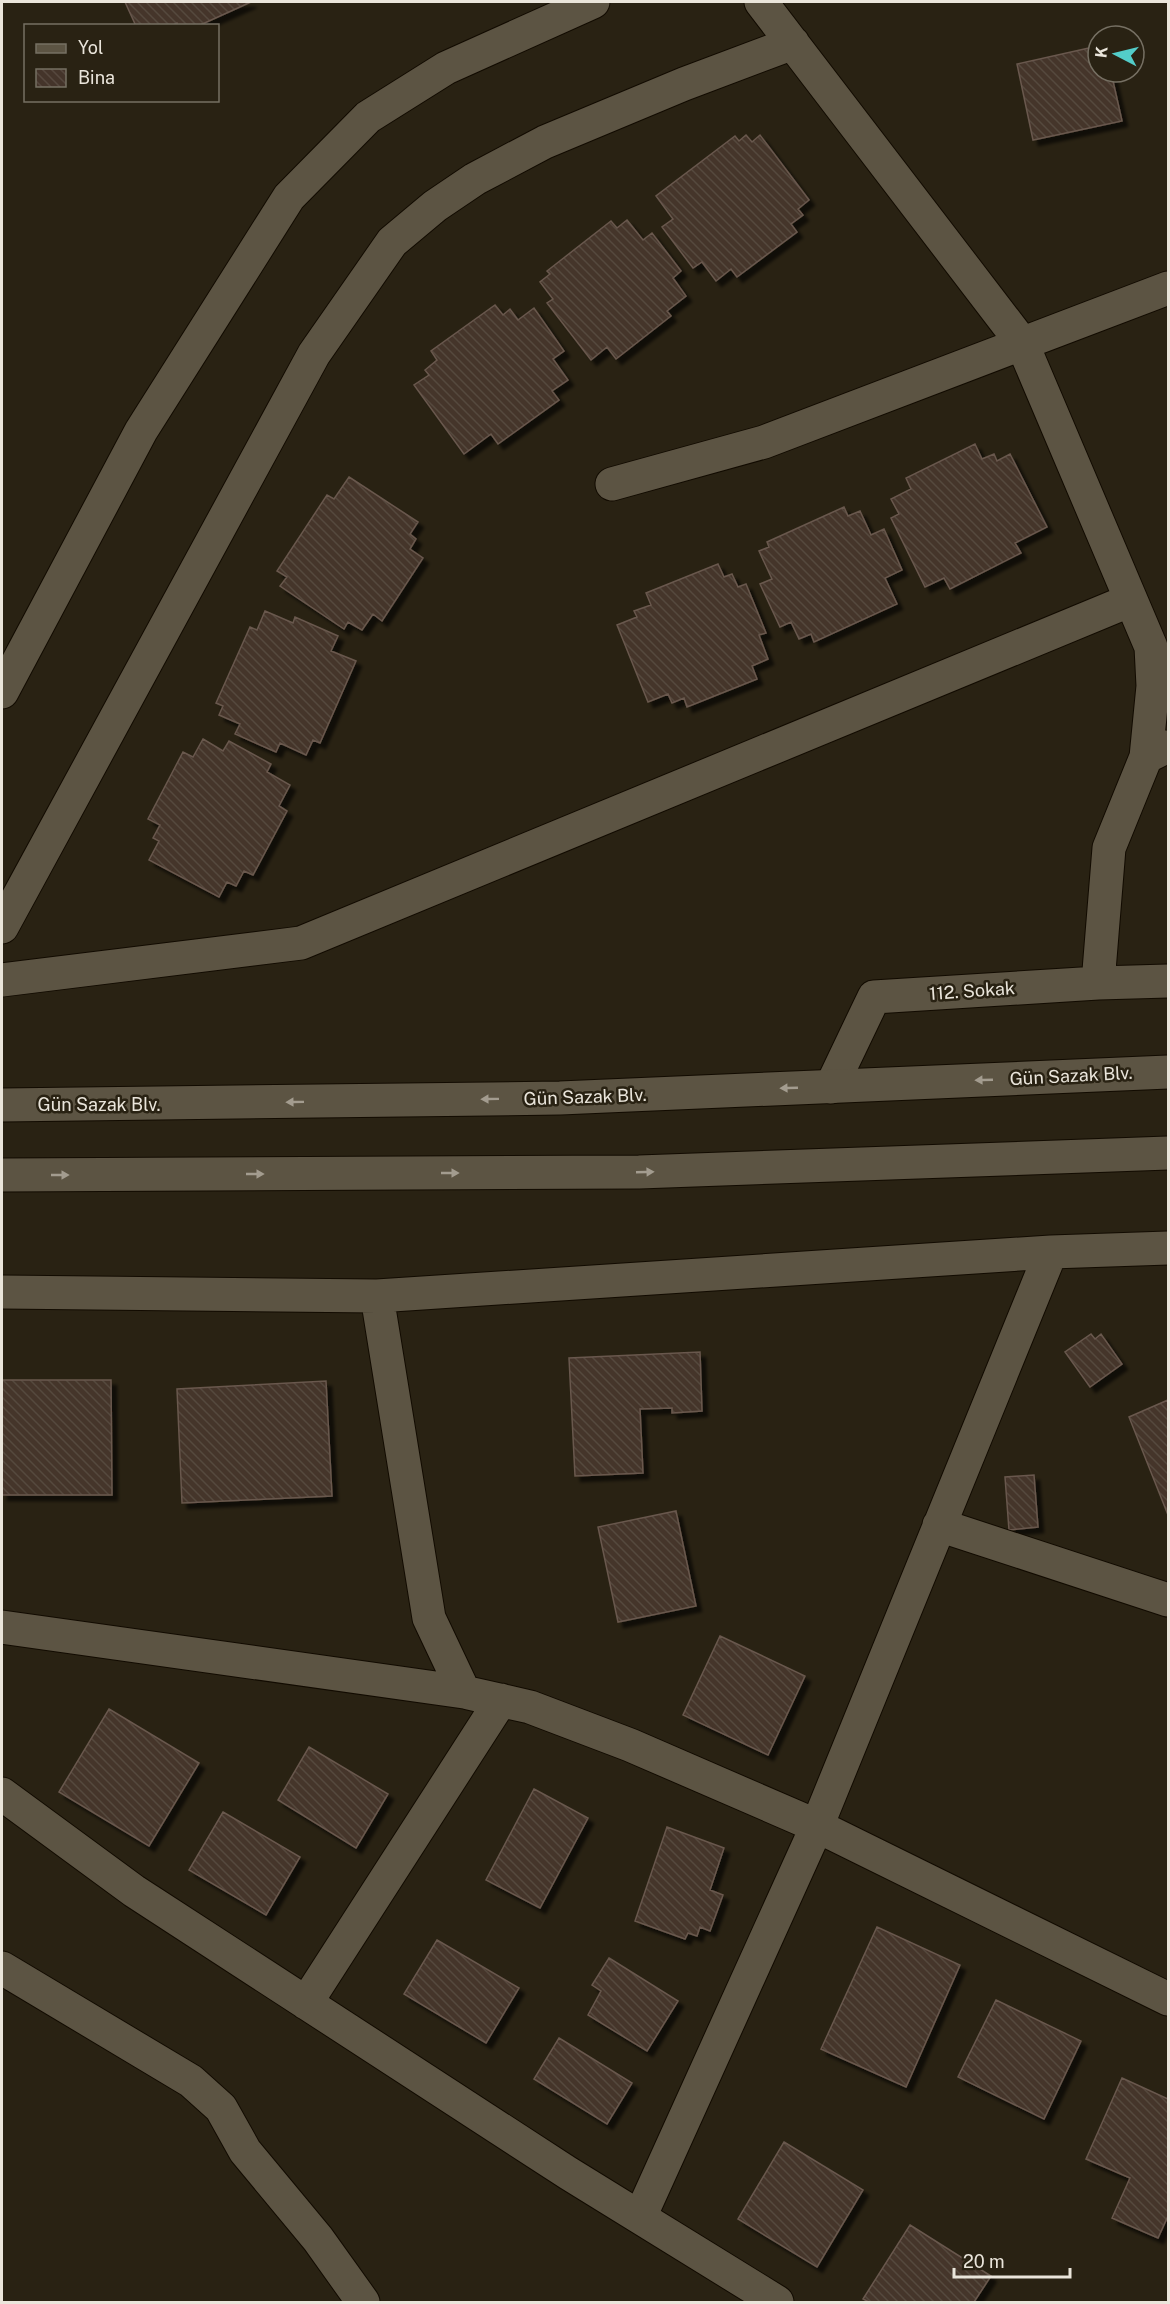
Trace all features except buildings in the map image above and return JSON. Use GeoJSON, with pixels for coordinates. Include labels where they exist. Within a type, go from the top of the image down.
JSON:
{"type":"FeatureCollection","features":[{"type":"Feature","properties":{"kind":"street"},"geometry":{"type":"LineString","coordinates":[[3,685],[141,431],[289,197],[368,117],[446,68],[593,2]]}},
{"type":"Feature","properties":{"kind":"street"},"geometry":{"type":"LineString","coordinates":[[761,2],[1022,343],[1151,647],[1157,752],[1109,848],[1098,983]]}},
{"type":"Feature","properties":{"kind":"street"},"geometry":{"type":"LineString","coordinates":[[2,927],[314,354],[392,242],[435,206],[475,178],[545,142],[684,84],[793,43]]}},
{"type":"Feature","properties":{"kind":"street"},"geometry":{"type":"LineString","coordinates":[[612,484],[764,442],[1168,288]]}},
{"type":"Feature","properties":{"kind":"street"},"geometry":{"type":"LineString","coordinates":[[2,980],[300,944],[1131,600]]}},
{"type":"Feature","properties":{"kind":"street","name":"112. Sokak"},"geometry":{"type":"LineString","coordinates":[[831,1087],[874,997],[1098,983],[1168,981]]}},
{"type":"Feature","properties":{"kind":"street","name":"Gün Sazak Blv."},"geometry":{"type":"LineString","coordinates":[[2,1105],[560,1098],[1168,1072]]}},
{"type":"Feature","properties":{"kind":"street"},"geometry":{"type":"LineString","coordinates":[[2,1175],[639,1173],[1168,1153]]}},
{"type":"Feature","properties":{"kind":"street"},"geometry":{"type":"LineString","coordinates":[[2,1292],[377,1296],[1051,1252],[1168,1248]]}},
{"type":"Feature","properties":{"kind":"street"},"geometry":{"type":"LineString","coordinates":[[640,2217],[817,1826],[1051,1252]]}},
{"type":"Feature","properties":{"kind":"street"},"geometry":{"type":"LineString","coordinates":[[377,1296],[429,1618],[464,1692]]}},
{"type":"Feature","properties":{"kind":"street"},"geometry":{"type":"LineString","coordinates":[[939,1525],[1168,1600]]}},
{"type":"Feature","properties":{"kind":"street"},"geometry":{"type":"LineString","coordinates":[[2,1627],[464,1692],[530,1707],[630,1745],[817,1826],[1168,1999]]}},
{"type":"Feature","properties":{"kind":"street"},"geometry":{"type":"LineString","coordinates":[[306,2003],[501,1700]]}},
{"type":"Feature","properties":{"kind":"street"},"geometry":{"type":"LineString","coordinates":[[2,1794],[134,1891],[640,2217],[777,2302]]}},
{"type":"Feature","properties":{"kind":"street"},"geometry":{"type":"LineString","coordinates":[[2,1968],[191,2080],[221,2108],[245,2151],[318,2239],[363,2302]]}}]}
